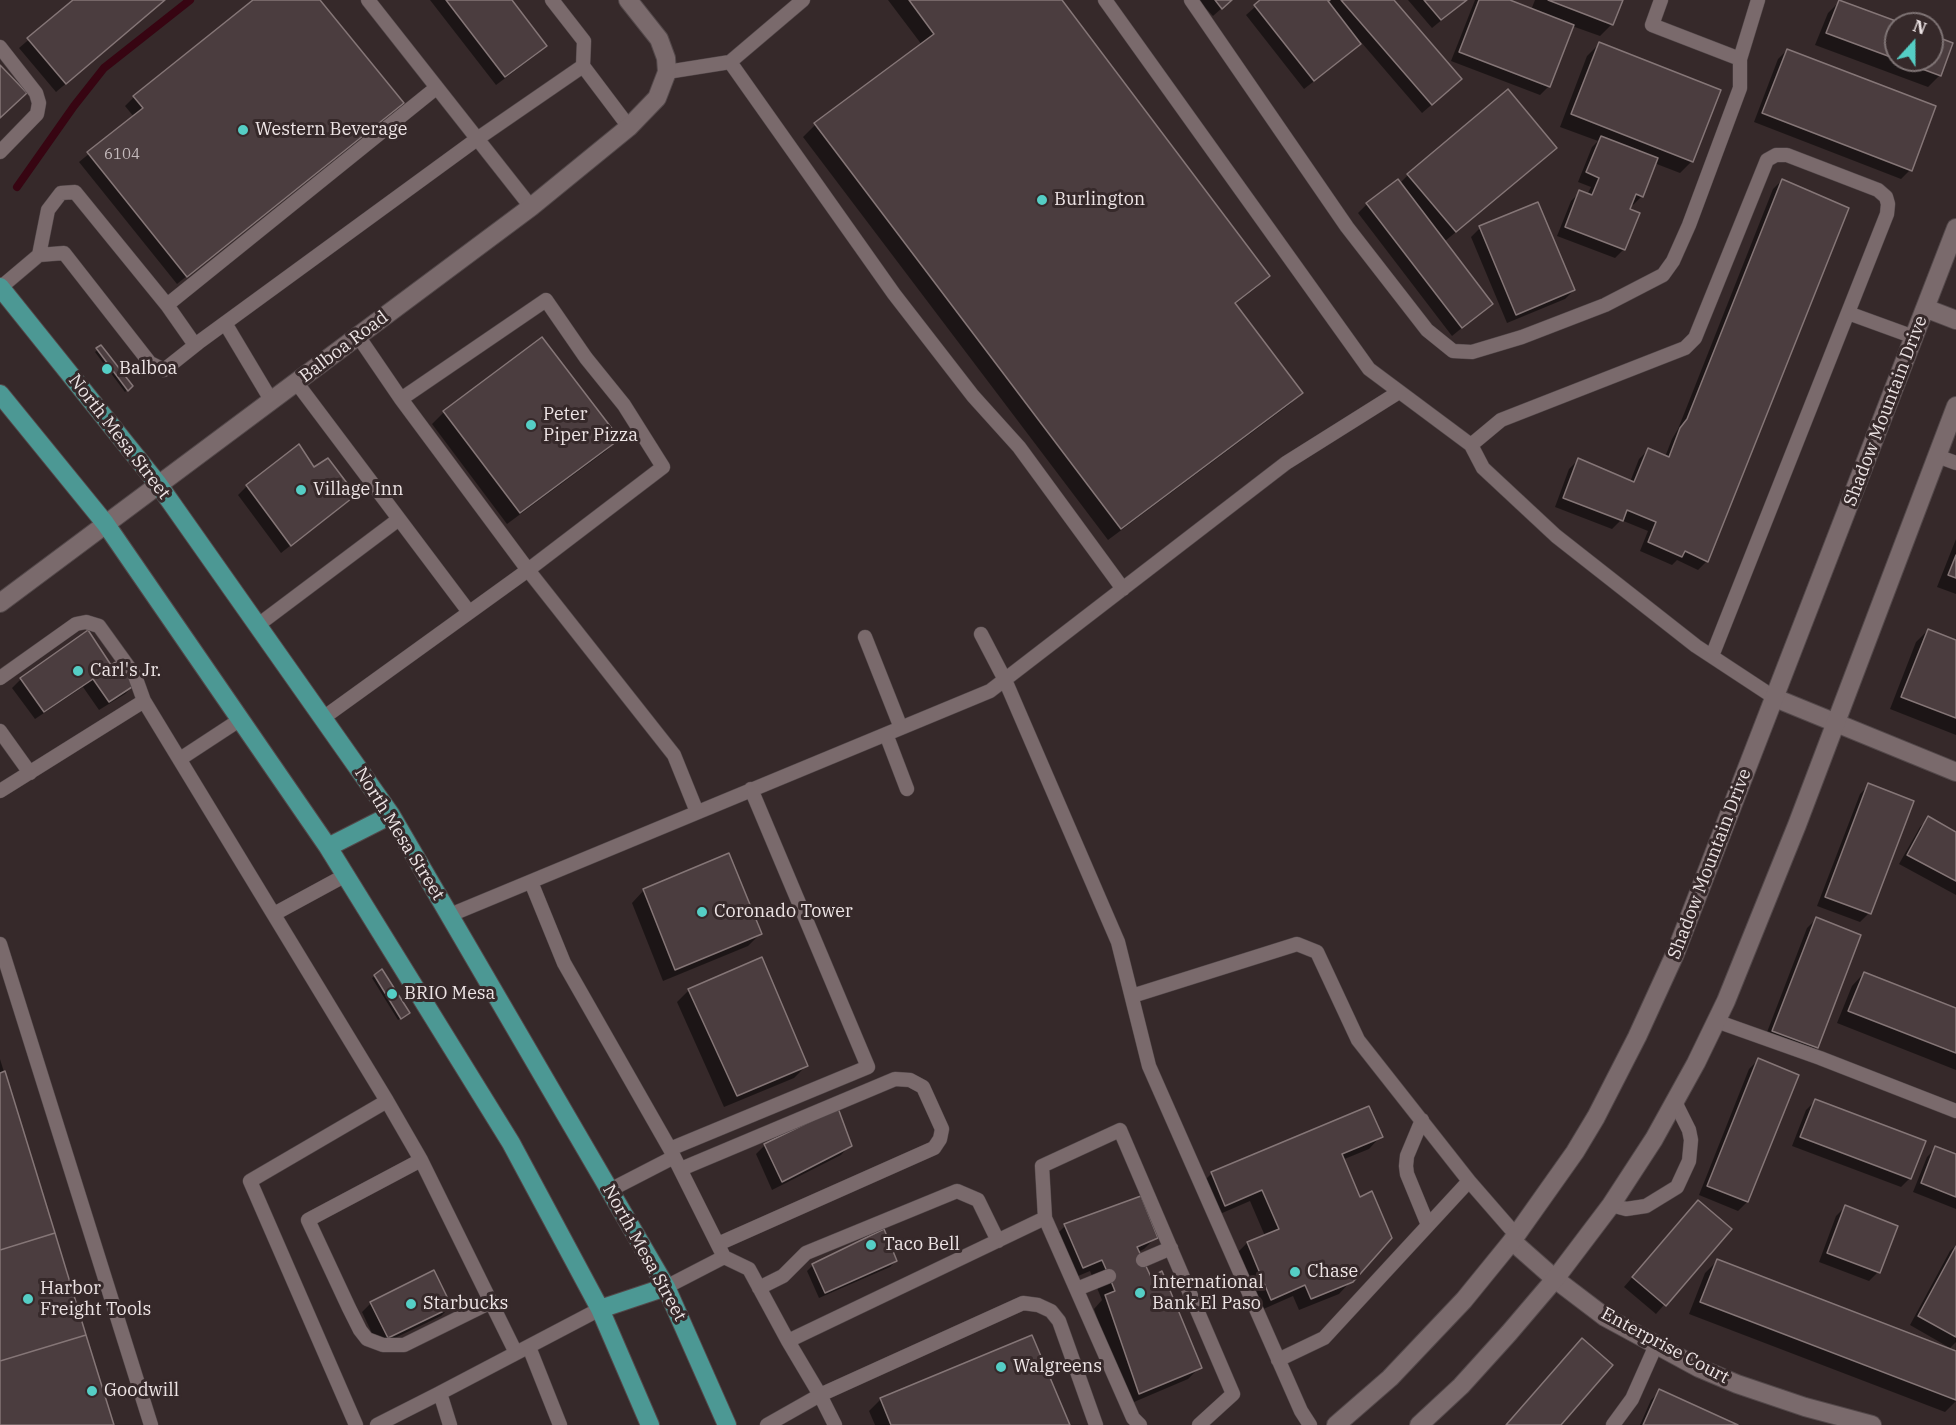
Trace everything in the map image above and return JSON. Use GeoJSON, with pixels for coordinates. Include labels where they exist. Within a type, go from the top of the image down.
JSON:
{"type":"FeatureCollection","features":[{"type":"Feature","properties":{"kind":"main road"},"geometry":{"type":"LineString","coordinates":[[628,0],[659,39],[668,72]]}},
{"type":"Feature","properties":{"kind":"main road","name":"Balboa Road"},"geometry":{"type":"LineString","coordinates":[[0,603],[531,207],[629,127],[657,98],[668,72]]}},
{"type":"Feature","properties":{"kind":"main road","name":"Shadow Mountain Drive"},"geometry":{"type":"LineString","coordinates":[[1336,1425],[1398,1369],[1464,1300],[1514,1238],[1575,1152],[1596,1117],[1637,1037],[1675,954],[1956,228]]}},
{"type":"Feature","properties":{"kind":"main road","name":"North Mesa Street"},"geometry":{"type":"LineString","coordinates":[[0,288],[158,484],[391,815],[666,1287],[727,1425]]}},
{"type":"Feature","properties":{"kind":"main road"},"geometry":{"type":"LineString","coordinates":[[1925,308],[1956,320]]}},
{"type":"Feature","properties":{"kind":"main road"},"geometry":{"type":"LineString","coordinates":[[0,394],[105,523],[327,847],[511,1143],[600,1310],[650,1425]]}},
{"type":"Feature","properties":{"kind":"main road"},"geometry":{"type":"LineString","coordinates":[[1419,1425],[1469,1377],[1555,1279],[1611,1204],[1654,1139],[1696,1064],[1797,825],[1956,406]]}},
{"type":"Feature","properties":{"kind":"main road"},"geometry":{"type":"LineString","coordinates":[[1775,698],[1956,772]]}},
{"type":"Feature","properties":{"kind":"main road"},"geometry":{"type":"LineString","coordinates":[[327,847],[391,815]]}},
{"type":"Feature","properties":{"kind":"main road","name":"Enterprise Court"},"geometry":{"type":"LineString","coordinates":[[1514,1238],[1555,1279],[1605,1317],[1699,1368],[1737,1384],[1849,1422],[1872,1425]]}},
{"type":"Feature","properties":{"kind":"main road"},"geometry":{"type":"LineString","coordinates":[[600,1310],[666,1287]]}},
{"type":"Feature","properties":{"kind":"lane"},"geometry":{"type":"LineString","coordinates":[[368,0],[531,207]]}},
{"type":"Feature","properties":{"kind":"lane"},"geometry":{"type":"LineString","coordinates":[[552,0],[584,41],[583,66],[629,127]]}},
{"type":"Feature","properties":{"kind":"lane"},"geometry":{"type":"LineString","coordinates":[[668,72],[729,62],[803,0]]}},
{"type":"Feature","properties":{"kind":"lane"},"geometry":{"type":"LineString","coordinates":[[1105,0],[1369,369],[1471,445],[1483,468],[1556,536],[1696,646],[1775,698]]}},
{"type":"Feature","properties":{"kind":"lane"},"geometry":{"type":"LineString","coordinates":[[1191,0],[1347,227],[1427,330],[1453,351],[1472,352],[1522,337],[1605,305],[1663,275],[1673,261],[1718,152],[1740,88],[1740,59],[1758,0]]}},
{"type":"Feature","properties":{"kind":"lane"},"geometry":{"type":"LineString","coordinates":[[1661,0],[1652,25],[1740,59]]}},
{"type":"Feature","properties":{"kind":"lane"},"geometry":{"type":"LineString","coordinates":[[0,48],[36,93],[39,103],[37,114],[0,152]]}},
{"type":"Feature","properties":{"kind":"lane"},"geometry":{"type":"LineString","coordinates":[[729,62],[894,294],[973,396],[1018,447],[1123,589]]}},
{"type":"Feature","properties":{"kind":"lane"},"geometry":{"type":"LineString","coordinates":[[0,288],[39,255],[64,253],[150,363],[164,370],[477,139],[583,66]]}},
{"type":"Feature","properties":{"kind":"lane"},"geometry":{"type":"LineString","coordinates":[[167,305],[436,88]]}},
{"type":"Feature","properties":{"kind":"lane"},"geometry":{"type":"LineString","coordinates":[[1471,445],[1501,420],[1685,348],[1695,338],[1767,160],[1776,155],[1786,155],[1878,190],[1886,197],[1887,214],[1712,656]]}},
{"type":"Feature","properties":{"kind":"lane"},"geometry":{"type":"LineString","coordinates":[[39,255],[48,210],[62,193],[75,192],[167,305],[195,345],[198,343]]}},
{"type":"Feature","properties":{"kind":"lane"},"geometry":{"type":"LineString","coordinates":[[323,718],[528,570],[663,467],[624,405],[586,358],[546,300],[401,399]]}},
{"type":"Feature","properties":{"kind":"lane"},"geometry":{"type":"LineString","coordinates":[[1848,313],[1914,337]]}},
{"type":"Feature","properties":{"kind":"lane"},"geometry":{"type":"LineString","coordinates":[[225,324],[271,400]]}},
{"type":"Feature","properties":{"kind":"lane"},"geometry":{"type":"LineString","coordinates":[[358,336],[401,399],[528,570],[674,754],[697,812]]}},
{"type":"Feature","properties":{"kind":"lane"},"geometry":{"type":"LineString","coordinates":[[296,382],[469,612]]}},
{"type":"Feature","properties":{"kind":"lane"},"geometry":{"type":"LineString","coordinates":[[450,915],[990,692],[1286,463],[1399,392]]}},
{"type":"Feature","properties":{"kind":"lane"},"geometry":{"type":"LineString","coordinates":[[1937,456],[1956,464]]}},
{"type":"Feature","properties":{"kind":"lane"},"geometry":{"type":"LineString","coordinates":[[258,625],[399,519]]}},
{"type":"Feature","properties":{"kind":"lane"},"geometry":{"type":"LineString","coordinates":[[0,678],[76,624],[86,622],[99,626],[105,634],[135,676],[144,701],[422,1160],[491,1302],[522,1350],[560,1425]]}},
{"type":"Feature","properties":{"kind":"lane"},"geometry":{"type":"LineString","coordinates":[[981,634],[1005,680],[1118,942],[1149,1066],[1301,1412],[1310,1425]]}},
{"type":"Feature","properties":{"kind":"lane"},"geometry":{"type":"LineString","coordinates":[[865,636],[901,728]]}},
{"type":"Feature","properties":{"kind":"lane"},"geometry":{"type":"LineString","coordinates":[[0,791],[144,701]]}},
{"type":"Feature","properties":{"kind":"lane"},"geometry":{"type":"LineString","coordinates":[[180,759],[241,719]]}},
{"type":"Feature","properties":{"kind":"lane"},"geometry":{"type":"LineString","coordinates":[[0,730],[30,773]]}},
{"type":"Feature","properties":{"kind":"lane"},"geometry":{"type":"LineString","coordinates":[[886,734],[907,789]]}},
{"type":"Feature","properties":{"kind":"lane"},"geometry":{"type":"LineString","coordinates":[[610,1190],[868,1067],[751,789]]}},
{"type":"Feature","properties":{"kind":"lane"},"geometry":{"type":"LineString","coordinates":[[274,914],[344,876]]}},
{"type":"Feature","properties":{"kind":"lane"},"geometry":{"type":"LineString","coordinates":[[531,882],[564,963],[675,1158],[721,1250],[749,1269],[835,1425]]}},
{"type":"Feature","properties":{"kind":"lane"},"geometry":{"type":"LineString","coordinates":[[0,944],[151,1425]]}},
{"type":"Feature","properties":{"kind":"lane"},"geometry":{"type":"LineString","coordinates":[[1132,996],[1297,944],[1317,952],[1358,1040],[1514,1238]]}},
{"type":"Feature","properties":{"kind":"lane"},"geometry":{"type":"LineString","coordinates":[[1716,1021],[1956,1111]]}},
{"type":"Feature","properties":{"kind":"lane"},"geometry":{"type":"LineString","coordinates":[[666,1287],[721,1250],[934,1148],[940,1139],[942,1129],[923,1087],[910,1080],[895,1079],[675,1158]]}},
{"type":"Feature","properties":{"kind":"lane"},"geometry":{"type":"LineString","coordinates":[[356,1425],[250,1181],[387,1101]]}},
{"type":"Feature","properties":{"kind":"lane"},"geometry":{"type":"LineString","coordinates":[[1611,1204],[1626,1209],[1646,1206],[1677,1187],[1689,1161],[1691,1140],[1689,1130],[1675,1102]]}},
{"type":"Feature","properties":{"kind":"lane"},"geometry":{"type":"LineString","coordinates":[[1422,1120],[1407,1156],[1406,1166],[1407,1174],[1428,1225]]}},
{"type":"Feature","properties":{"kind":"lane"},"geometry":{"type":"LineString","coordinates":[[1140,1425],[1133,1418],[1045,1218],[1042,1166],[1120,1130],[1233,1394],[1199,1425]]}},
{"type":"Feature","properties":{"kind":"lane"},"geometry":{"type":"LineString","coordinates":[[422,1160],[308,1221],[349,1308],[367,1339],[383,1346],[404,1346],[491,1302]]}},
{"type":"Feature","properties":{"kind":"lane"},"geometry":{"type":"LineString","coordinates":[[1278,1360],[1324,1338],[1469,1181]]}},
{"type":"Feature","properties":{"kind":"lane"},"geometry":{"type":"LineString","coordinates":[[759,1287],[783,1276],[806,1253],[957,1191],[978,1200],[998,1241]]}},
{"type":"Feature","properties":{"kind":"lane"},"geometry":{"type":"LineString","coordinates":[[788,1341],[1045,1218]]}},
{"type":"Feature","properties":{"kind":"lane"},"geometry":{"type":"LineString","coordinates":[[1143,1260],[1171,1248]]}},
{"type":"Feature","properties":{"kind":"lane"},"geometry":{"type":"LineString","coordinates":[[1077,1289],[1109,1276]]}},
{"type":"Feature","properties":{"kind":"lane"},"geometry":{"type":"LineString","coordinates":[[767,1425],[820,1395],[1023,1303],[1038,1305],[1051,1311],[1059,1321],[1096,1425]]}},
{"type":"Feature","properties":{"kind":"lane"},"geometry":{"type":"LineString","coordinates":[[377,1425],[600,1310]]}},
{"type":"Feature","properties":{"kind":"lane"},"geometry":{"type":"LineString","coordinates":[[1612,1425],[1632,1399],[1656,1345]]}},
{"type":"Feature","properties":{"kind":"lane"},"geometry":{"type":"LineString","coordinates":[[440,1393],[450,1425]]}},
{"type":"Feature","properties":{"kind":"building"},"geometry":{"type":"Polygon","coordinates":[[[73,0],[165,0],[66,84],[27,38],[73,0]]]}},
{"type":"Feature","properties":{"kind":"building","name":"Western Beverage"},"geometry":{"type":"Polygon","coordinates":[[[253,0],[320,0],[404,103],[187,277],[87,152],[143,108],[133,96],[253,0]]]}},
{"type":"Feature","properties":{"kind":"building"},"geometry":{"type":"Polygon","coordinates":[[[446,0],[512,0],[547,46],[505,77],[446,0]]]}},
{"type":"Feature","properties":{"kind":"building","name":"Burlington"},"geometry":{"type":"Polygon","coordinates":[[[909,0],[1062,0],[1270,276],[1235,303],[1303,393],[1121,529],[814,123],[934,34],[909,0]]]}},
{"type":"Feature","properties":{"kind":"building"},"geometry":{"type":"Polygon","coordinates":[[[1215,0],[1232,0],[1222,9],[1215,0]]]}},
{"type":"Feature","properties":{"kind":"building"},"geometry":{"type":"Polygon","coordinates":[[[1260,0],[1330,0],[1328,1],[1361,44],[1314,81],[1254,5],[1260,0]]]}},
{"type":"Feature","properties":{"kind":"building"},"geometry":{"type":"Polygon","coordinates":[[[1341,0],[1394,0],[1462,79],[1432,105],[1341,0]]]}},
{"type":"Feature","properties":{"kind":"building"},"geometry":{"type":"Polygon","coordinates":[[[1424,0],[1467,0],[1441,20],[1424,0]]]}},
{"type":"Feature","properties":{"kind":"building"},"geometry":{"type":"Polygon","coordinates":[[[1479,0],[1510,0],[1574,25],[1550,87],[1459,52],[1479,0]]]}},
{"type":"Feature","properties":{"kind":"building"},"geometry":{"type":"Polygon","coordinates":[[[1548,0],[1623,0],[1613,25],[1548,0]]]}},
{"type":"Feature","properties":{"kind":"building"},"geometry":{"type":"Polygon","coordinates":[[[1839,0],[1884,17],[1884,55],[1826,33],[1839,0]]]}},
{"type":"Feature","properties":{"kind":"building"},"geometry":{"type":"Polygon","coordinates":[[[1944,40],[1953,43],[1944,68],[1944,40]]]}},
{"type":"Feature","properties":{"kind":"building"},"geometry":{"type":"Polygon","coordinates":[[[1599,42],[1721,90],[1693,162],[1571,114],[1599,42]]]}},
{"type":"Feature","properties":{"kind":"building"},"geometry":{"type":"Polygon","coordinates":[[[1787,49],[1936,106],[1912,171],[1762,113],[1787,49]]]}},
{"type":"Feature","properties":{"kind":"building"},"geometry":{"type":"Polygon","coordinates":[[[0,65],[27,93],[0,118],[0,65]]]}},
{"type":"Feature","properties":{"kind":"building"},"geometry":{"type":"Polygon","coordinates":[[[1930,72],[1942,72],[1941,76],[1930,72]]]}},
{"type":"Feature","properties":{"kind":"building"},"geometry":{"type":"Polygon","coordinates":[[[1508,89],[1557,148],[1456,232],[1407,174],[1508,89]]]}},
{"type":"Feature","properties":{"kind":"building"},"geometry":{"type":"Polygon","coordinates":[[[1601,136],[1658,158],[1643,197],[1636,194],[1630,209],[1640,213],[1625,250],[1565,227],[1579,190],[1592,195],[1599,178],[1586,172],[1601,136]]]}},
{"type":"Feature","properties":{"kind":"building"},"geometry":{"type":"Polygon","coordinates":[[[1398,179],[1493,304],[1462,328],[1366,203],[1398,179]]]}},
{"type":"Feature","properties":{"kind":"building"},"geometry":{"type":"Polygon","coordinates":[[[1782,179],[1849,208],[1708,562],[1685,551],[1682,557],[1648,542],[1656,522],[1627,510],[1623,521],[1563,498],[1578,458],[1634,482],[1648,448],[1669,457],[1680,428],[1687,419],[1782,179]]]}},
{"type":"Feature","properties":{"kind":"building"},"geometry":{"type":"Polygon","coordinates":[[[1538,202],[1575,290],[1516,315],[1479,226],[1538,202]]]}},
{"type":"Feature","properties":{"kind":"building","name":"Peter Piper Pizza"},"geometry":{"type":"Polygon","coordinates":[[[542,337],[620,439],[520,513],[443,411],[542,337]]]}},
{"type":"Feature","properties":{"kind":"building"},"geometry":{"type":"Polygon","coordinates":[[[101,345],[133,386],[128,391],[96,348],[101,345]]]}},
{"type":"Feature","properties":{"kind":"building","name":"Village Inn"},"geometry":{"type":"Polygon","coordinates":[[[299,444],[314,467],[328,458],[356,495],[291,546],[246,485],[299,444]]]}},
{"type":"Feature","properties":{"kind":"building"},"geometry":{"type":"Polygon","coordinates":[[[1956,555],[1956,578],[1948,575],[1956,555]]]}},
{"type":"Feature","properties":{"kind":"building"},"geometry":{"type":"Polygon","coordinates":[[[1928,629],[1956,640],[1956,718],[1901,697],[1928,629]]]}},
{"type":"Feature","properties":{"kind":"building","name":"Carl's Jr."},"geometry":{"type":"Polygon","coordinates":[[[88,630],[111,665],[119,660],[135,685],[109,702],[93,679],[44,712],[20,678],[88,630]]]}},
{"type":"Feature","properties":{"kind":"building"},"geometry":{"type":"Polygon","coordinates":[[[1868,783],[1914,801],[1871,914],[1825,897],[1868,783]]]}},
{"type":"Feature","properties":{"kind":"building"},"geometry":{"type":"Polygon","coordinates":[[[1928,816],[1956,832],[1956,881],[1907,855],[1928,816]]]}},
{"type":"Feature","properties":{"kind":"building","name":"Coronado Tower"},"geometry":{"type":"Polygon","coordinates":[[[729,853],[762,934],[675,970],[643,889],[729,853]]]}},
{"type":"Feature","properties":{"kind":"building"},"geometry":{"type":"Polygon","coordinates":[[[1816,917],[1861,935],[1818,1048],[1772,1031],[1816,917]]]}},
{"type":"Feature","properties":{"kind":"building"},"geometry":{"type":"Polygon","coordinates":[[[762,957],[808,1066],[737,1096],[688,989],[762,957]]]}},
{"type":"Feature","properties":{"kind":"building","name":"BRIO Mesa"},"geometry":{"type":"Polygon","coordinates":[[[382,969],[410,1013],[401,1019],[374,975],[382,969]]]}},
{"type":"Feature","properties":{"kind":"building"},"geometry":{"type":"Polygon","coordinates":[[[1864,972],[1956,1008],[1956,1053],[1848,1011],[1864,972]]]}},
{"type":"Feature","properties":{"kind":"building"},"geometry":{"type":"Polygon","coordinates":[[[1758,1058],[1799,1075],[1748,1202],[1707,1186],[1758,1058]]]}},
{"type":"Feature","properties":{"kind":"building"},"geometry":{"type":"Polygon","coordinates":[[[5,1071],[55,1233],[0,1250],[0,1073],[5,1071]]]}},
{"type":"Feature","properties":{"kind":"building"},"geometry":{"type":"Polygon","coordinates":[[[1815,1099],[1926,1141],[1911,1179],[1800,1137],[1815,1099]]]}},
{"type":"Feature","properties":{"kind":"building"},"geometry":{"type":"Polygon","coordinates":[[[1369,1106],[1383,1137],[1342,1154],[1360,1197],[1372,1191],[1392,1238],[1353,1282],[1311,1299],[1305,1285],[1271,1300],[1247,1242],[1279,1229],[1262,1190],[1225,1206],[1211,1172],[1369,1106]]]}},
{"type":"Feature","properties":{"kind":"building"},"geometry":{"type":"Polygon","coordinates":[[[838,1108],[852,1146],[782,1182],[764,1144],[838,1108]]]}},
{"type":"Feature","properties":{"kind":"building"},"geometry":{"type":"Polygon","coordinates":[[[1935,1146],[1956,1154],[1956,1197],[1921,1183],[1935,1146]]]}},
{"type":"Feature","properties":{"kind":"building","name":"International Bank El Paso"},"geometry":{"type":"Polygon","coordinates":[[[1141,1196],[1158,1238],[1137,1247],[1151,1277],[1162,1271],[1202,1368],[1139,1394],[1105,1295],[1115,1291],[1102,1260],[1083,1268],[1064,1224],[1141,1196]]]}},
{"type":"Feature","properties":{"kind":"building"},"geometry":{"type":"Polygon","coordinates":[[[1698,1200],[1732,1229],[1666,1306],[1632,1277],[1698,1200]]]}},
{"type":"Feature","properties":{"kind":"building"},"geometry":{"type":"Polygon","coordinates":[[[1845,1205],[1898,1226],[1880,1273],[1827,1253],[1845,1205]]]}},
{"type":"Feature","properties":{"kind":"building","name":"Taco Bell"},"geometry":{"type":"Polygon","coordinates":[[[884,1229],[897,1261],[825,1293],[812,1264],[884,1229]]]}},
{"type":"Feature","properties":{"kind":"building"},"geometry":{"type":"Polygon","coordinates":[[[55,1233],[86,1335],[0,1361],[0,1250],[55,1233]]]}},
{"type":"Feature","properties":{"kind":"building"},"geometry":{"type":"Polygon","coordinates":[[[1956,1246],[1956,1337],[1918,1316],[1956,1246]]]}},
{"type":"Feature","properties":{"kind":"building"},"geometry":{"type":"Polygon","coordinates":[[[1717,1259],[1956,1351],[1956,1400],[1700,1302],[1717,1259]]]}},
{"type":"Feature","properties":{"kind":"building","name":"Starbucks"},"geometry":{"type":"Polygon","coordinates":[[[434,1270],[452,1307],[388,1338],[370,1302],[434,1270]]]}},
{"type":"Feature","properties":{"kind":"building"},"geometry":{"type":"Polygon","coordinates":[[[86,1335],[114,1425],[0,1425],[0,1361],[86,1335]]]}},
{"type":"Feature","properties":{"kind":"building","name":"Walgreens"},"geometry":{"type":"Polygon","coordinates":[[[1032,1335],[1070,1425],[891,1425],[880,1398],[1032,1335]]]}},
{"type":"Feature","properties":{"kind":"building"},"geometry":{"type":"Polygon","coordinates":[[[1582,1338],[1613,1365],[1561,1425],[1506,1425],[1582,1338]]]}},
{"type":"Feature","properties":{"kind":"building"},"geometry":{"type":"Polygon","coordinates":[[[1659,1389],[1738,1425],[1643,1425],[1659,1389]]]}},
{"type":"Feature","properties":{"kind":"waterway"},"geometry":{"type":"LineString","coordinates":[[17,187],[104,68],[190,0]]}},
{"type":"Feature","properties":{"kind":"place","name":"Western Beverage"},"geometry":{"type":"Point","coordinates":[243,130]}},
{"type":"Feature","properties":{"kind":"place","name":"Burlington"},"geometry":{"type":"Point","coordinates":[1042,200]}},
{"type":"Feature","properties":{"kind":"place","name":"Balboa"},"geometry":{"type":"Point","coordinates":[107,369]}},
{"type":"Feature","properties":{"kind":"place","name":"Peter Piper Pizza"},"geometry":{"type":"Point","coordinates":[531,425]}},
{"type":"Feature","properties":{"kind":"place","name":"Village Inn"},"geometry":{"type":"Point","coordinates":[301,490]}},
{"type":"Feature","properties":{"kind":"place","name":"Carl's Jr."},"geometry":{"type":"Point","coordinates":[78,671]}},
{"type":"Feature","properties":{"kind":"place","name":"Coronado Tower"},"geometry":{"type":"Point","coordinates":[702,912]}},
{"type":"Feature","properties":{"kind":"place","name":"BRIO Mesa"},"geometry":{"type":"Point","coordinates":[392,994]}},
{"type":"Feature","properties":{"kind":"place","name":"Taco Bell"},"geometry":{"type":"Point","coordinates":[871,1245]}},
{"type":"Feature","properties":{"kind":"place","name":"Chase"},"geometry":{"type":"Point","coordinates":[1295,1272]}},
{"type":"Feature","properties":{"kind":"place","name":"International Bank El Paso"},"geometry":{"type":"Point","coordinates":[1140,1293]}},
{"type":"Feature","properties":{"kind":"place","name":"Harbor Freight Tools"},"geometry":{"type":"Point","coordinates":[28,1299]}},
{"type":"Feature","properties":{"kind":"place","name":"Starbucks"},"geometry":{"type":"Point","coordinates":[411,1304]}},
{"type":"Feature","properties":{"kind":"place","name":"Walgreens"},"geometry":{"type":"Point","coordinates":[1001,1367]}},
{"type":"Feature","properties":{"kind":"place","name":"Goodwill"},"geometry":{"type":"Point","coordinates":[92,1391]}}]}
